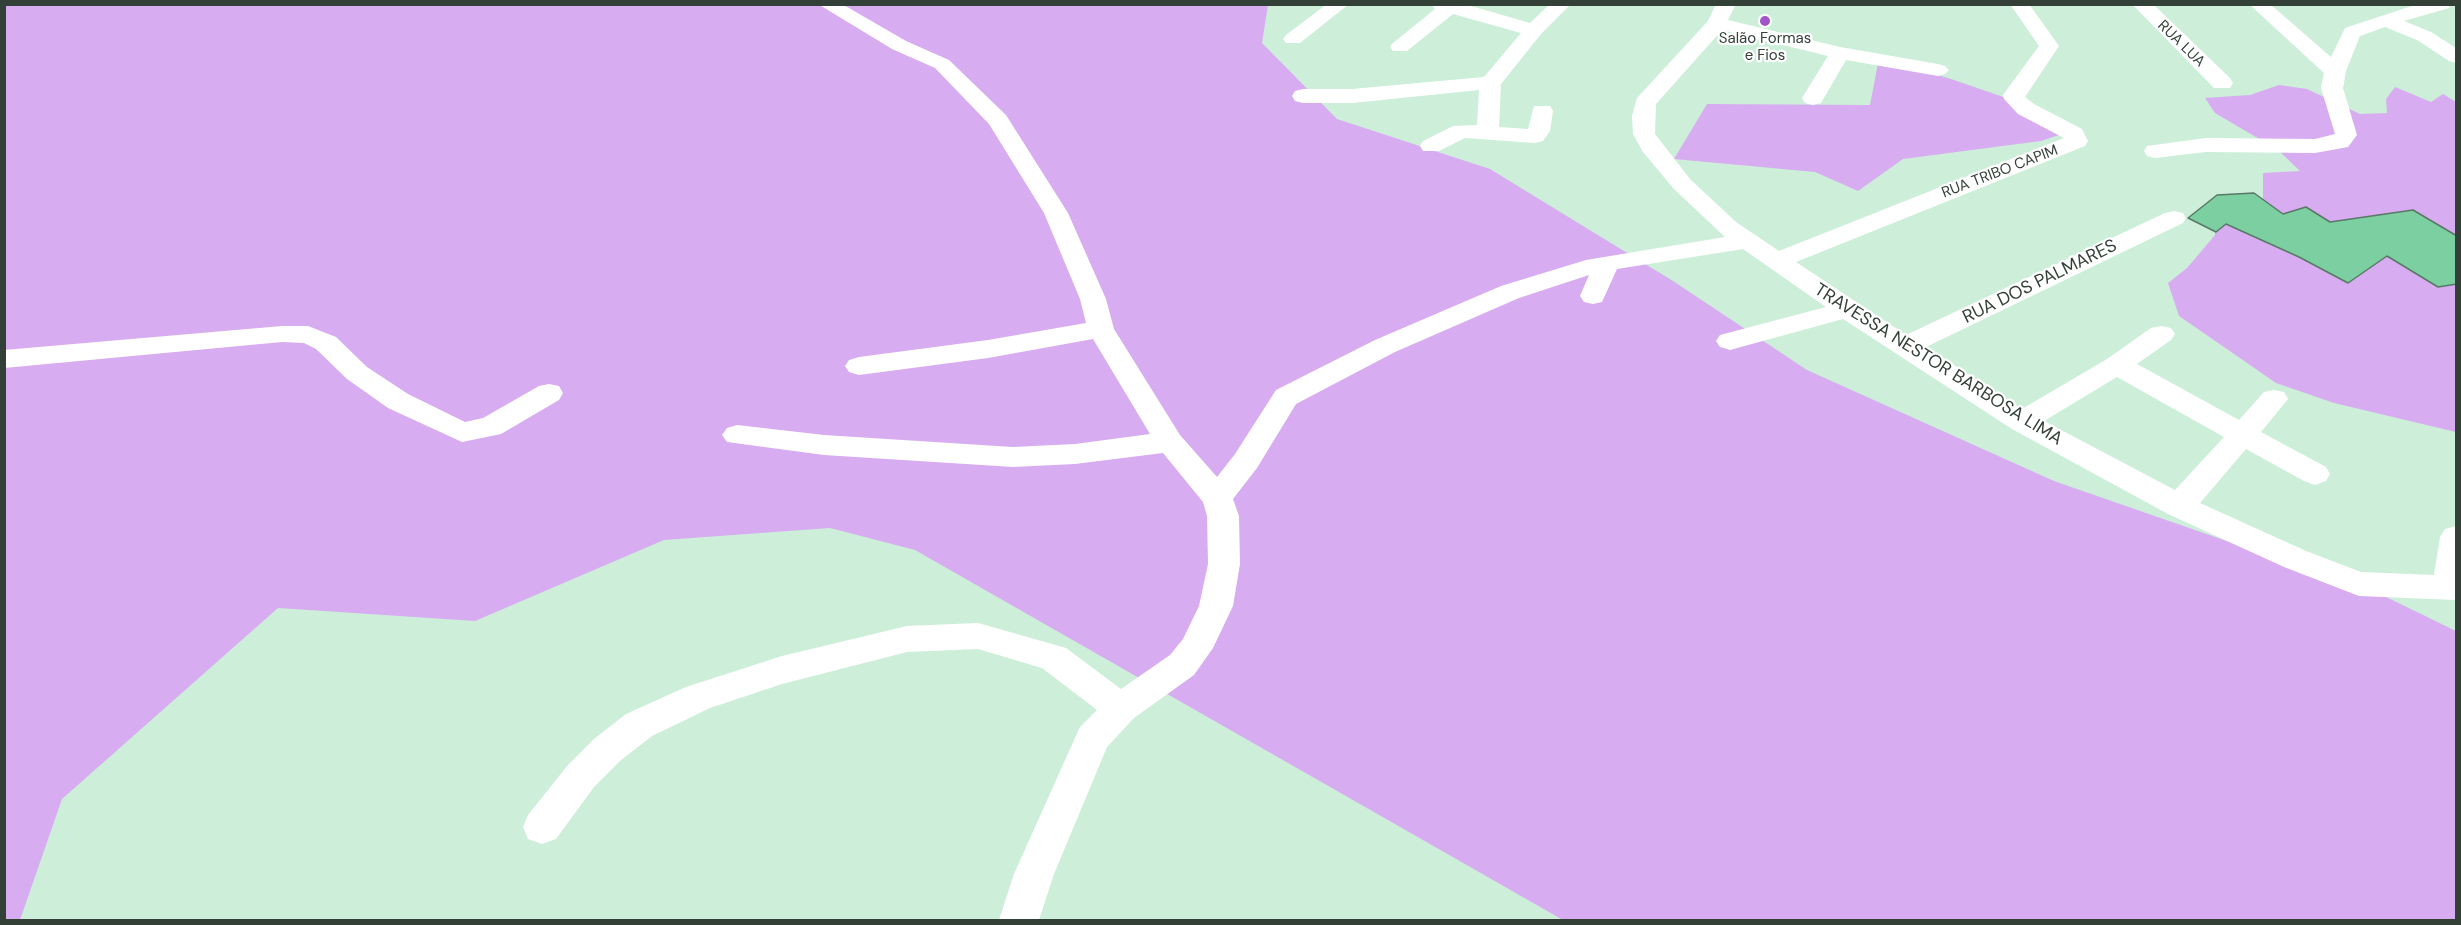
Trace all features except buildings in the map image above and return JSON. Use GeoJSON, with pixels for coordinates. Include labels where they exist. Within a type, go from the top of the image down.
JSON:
{"type":"FeatureCollection","features":[{"type":"Feature","properties":{"kind":"street"},"geometry":{"type":"LineString","coordinates":[[827,4],[899,45],[942,64],[998,120],[1038,182],[1072,244],[1093,299],[1101,329],[1139,397],[1170,442],[1217,498],[1223,516],[1224,564],[1216,606],[1196,648],[1182,665],[1121,708],[1093,738],[1034,874],[1019,921]]}},
{"type":"Feature","properties":{"kind":"street"},"geometry":{"type":"LineString","coordinates":[[1293,39],[1340,4]]}},
{"type":"Feature","properties":{"kind":"street"},"geometry":{"type":"LineString","coordinates":[[1488,134],[1490,83],[1533,30],[1562,4]]}},
{"type":"Feature","properties":{"kind":"street","name":"RUA TRIBO CAPIM"},"geometry":{"type":"LineString","coordinates":[[1776,261],[2077,141],[2077,137],[2071,132],[2026,109],[2015,99],[2014,95],[2046,54],[2049,46],[2019,4]]}},
{"type":"Feature","properties":{"kind":"street","name":"RUA LUA"},"geometry":{"type":"LineString","coordinates":[[2141,4],[2222,83]]}},
{"type":"Feature","properties":{"kind":"street"},"geometry":{"type":"LineString","coordinates":[[2258,4],[2335,71]]}},
{"type":"Feature","properties":{"kind":"street"},"geometry":{"type":"LineString","coordinates":[[2155,151],[2206,145],[2315,146],[2340,141],[2346,135],[2332,88],[2335,71],[2352,32],[2442,4]]}},
{"type":"Feature","properties":{"kind":"street"},"geometry":{"type":"LineString","coordinates":[[1400,46],[1445,6],[1533,30]]}},
{"type":"Feature","properties":{"kind":"street"},"geometry":{"type":"LineString","coordinates":[[1721,14],[1840,53],[1938,70]]}},
{"type":"Feature","properties":{"kind":"street","name":"TRAVESSA NESTOR BARBOSA LIMA"},"geometry":{"type":"LineString","coordinates":[[1721,14],[1645,103],[1644,134],[1651,147],[1682,184],[1706,209],[1746,241],[2022,422],[2179,506],[2295,559],[2359,584],[2452,587]]}},
{"type":"Feature","properties":{"kind":"street"},"geometry":{"type":"LineString","coordinates":[[2385,20],[2424,36],[2457,57]]}},
{"type":"Feature","properties":{"kind":"street"},"geometry":{"type":"LineString","coordinates":[[1813,98],[1840,53]]}},
{"type":"Feature","properties":{"kind":"street"},"geometry":{"type":"LineString","coordinates":[[1303,96],[1352,96],[1490,83]]}},
{"type":"Feature","properties":{"kind":"street"},"geometry":{"type":"LineString","coordinates":[[1431,146],[1456,132],[1537,135],[1542,111]]}},
{"type":"Feature","properties":{"kind":"street","name":"RUA DOS PALMARES"},"geometry":{"type":"LineString","coordinates":[[1906,346],[2174,218]]}},
{"type":"Feature","properties":{"kind":"street"},"geometry":{"type":"LineString","coordinates":[[1217,498],[1246,462],[1286,397],[1385,346],[1510,292],[1607,263],[1746,241]]}},
{"type":"Feature","properties":{"kind":"street"},"geometry":{"type":"LineString","coordinates":[[1593,296],[1607,263]]}},
{"type":"Feature","properties":{"kind":"street"},"geometry":{"type":"LineString","coordinates":[[1730,341],[1848,309]]}},
{"type":"Feature","properties":{"kind":"street"},"geometry":{"type":"LineString","coordinates":[[859,366],[988,349],[1101,329]]}},
{"type":"Feature","properties":{"kind":"street"},"geometry":{"type":"LineString","coordinates":[[4,359],[282,334],[308,335],[326,343],[357,373],[398,401],[462,432],[492,427],[549,393]]}},
{"type":"Feature","properties":{"kind":"street"},"geometry":{"type":"LineString","coordinates":[[2022,422],[2117,365],[2161,334]]}},
{"type":"Feature","properties":{"kind":"street"},"geometry":{"type":"LineString","coordinates":[[2117,365],[2315,474]]}},
{"type":"Feature","properties":{"kind":"street"},"geometry":{"type":"LineString","coordinates":[[2179,506],[2274,399]]}},
{"type":"Feature","properties":{"kind":"street"},"geometry":{"type":"LineString","coordinates":[[737,435],[824,444],[1013,457],[1075,454],[1170,442]]}},
{"type":"Feature","properties":{"kind":"street"},"geometry":{"type":"LineString","coordinates":[[2452,587],[2457,537]]}},
{"type":"Feature","properties":{"kind":"street"},"geometry":{"type":"LineString","coordinates":[[542,827],[581,776],[607,750],[639,725],[698,697],[761,677],[907,639],[978,636],[1023,648],[1054,658],[1121,708]]}},
{"type":"Feature","properties":{"kind":"shaded area"},"geometry":{"type":"Polygon","coordinates":[[[5,5],[1268,5],[1262,43],[1337,119],[1490,169],[1673,281],[1807,370],[2054,481],[2382,595],[2456,631],[2456,919],[1563,920],[915,550],[830,528],[664,540],[475,621],[278,608],[62,799],[20,920],[5,920],[5,5]]]}},
{"type":"Feature","properties":{"kind":"shaded area"},"geometry":{"type":"Polygon","coordinates":[[[1879,58],[2018,102],[2071,131],[2041,141],[1903,159],[1858,191],[1815,172],[1674,159],[1707,104],[1870,105],[1879,58]]]}},
{"type":"Feature","properties":{"kind":"shaded area"},"geometry":{"type":"Polygon","coordinates":[[[2279,85],[2307,89],[2360,114],[2387,113],[2386,99],[2395,87],[2431,102],[2443,94],[2456,102],[2456,432],[2334,403],[2276,383],[2179,316],[2168,283],[2187,268],[2215,235],[2214,207],[2263,213],[2263,173],[2300,171],[2278,150],[2215,113],[2205,98],[2250,95],[2279,85]]]}},
{"type":"Feature","properties":{"kind":"place","name":"Salão Formas e Fios"},"geometry":{"type":"Point","coordinates":[1765,21]}}]}
